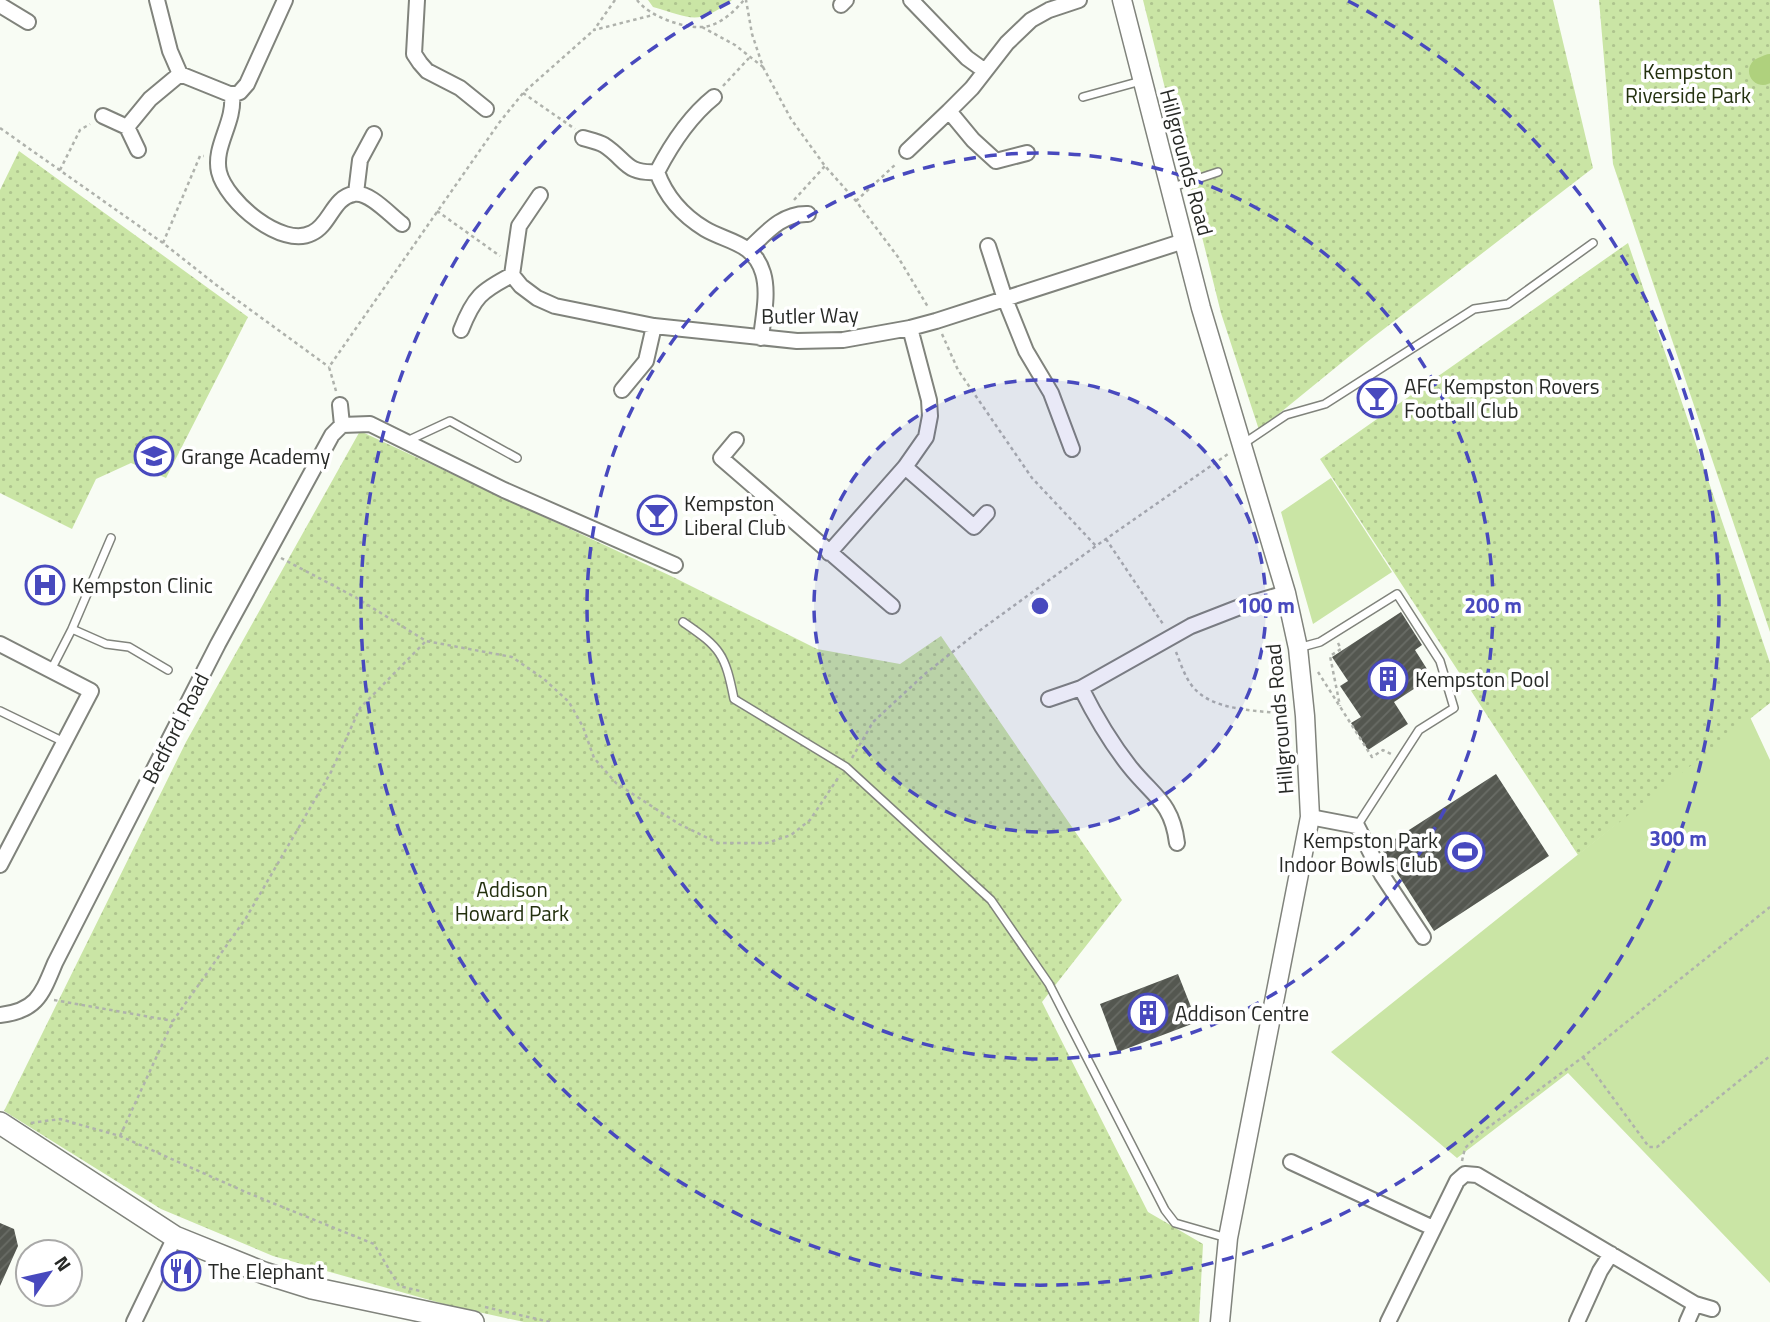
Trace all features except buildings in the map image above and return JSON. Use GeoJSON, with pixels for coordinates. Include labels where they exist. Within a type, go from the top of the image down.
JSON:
{"type":"FeatureCollection","features":[{"type":"Feature","properties":{"kind":"main road"},"geometry":{"type":"LineString","coordinates":[[0,1123],[175,1237],[264,1273],[312,1288],[474,1313]]}},
{"type":"Feature","properties":{"kind":"street"},"geometry":{"type":"LineString","coordinates":[[157,0],[170,51],[180,74],[232,95],[240,92],[247,84],[285,0]]}},
{"type":"Feature","properties":{"kind":"street"},"geometry":{"type":"LineString","coordinates":[[417,0],[414,54],[419,64],[426,71],[460,88],[486,108]]}},
{"type":"Feature","properties":{"kind":"street"},"geometry":{"type":"LineString","coordinates":[[911,0],[967,58],[985,71]]}},
{"type":"Feature","properties":{"kind":"street"},"geometry":{"type":"LineString","coordinates":[[907,151],[949,111],[1007,43],[1031,20],[1049,10],[1079,0]]}},
{"type":"Feature","properties":{"kind":"street","name":"Hillgrounds Road"},"geometry":{"type":"LineString","coordinates":[[1122,0],[1201,308],[1286,593],[1298,648],[1305,716],[1310,817],[1228,1238],[1220,1322]]}},
{"type":"Feature","properties":{"kind":"street"},"geometry":{"type":"LineString","coordinates":[[0,2],[28,22]]}},
{"type":"Feature","properties":{"kind":"street"},"geometry":{"type":"LineString","coordinates":[[127,127],[150,99],[180,74]]}},
{"type":"Feature","properties":{"kind":"street"},"geometry":{"type":"LineString","coordinates":[[232,95],[231,119],[218,153],[218,170],[231,197],[249,212],[284,235],[298,238],[313,233],[325,223],[337,204],[346,196],[356,193],[368,197],[402,224]]}},
{"type":"Feature","properties":{"kind":"street"},"geometry":{"type":"LineString","coordinates":[[715,97],[692,107],[657,172],[663,188],[680,211],[706,230],[732,239],[758,261],[764,274],[761,338]]}},
{"type":"Feature","properties":{"kind":"street"},"geometry":{"type":"LineString","coordinates":[[949,111],[973,140],[996,161],[1027,153]]}},
{"type":"Feature","properties":{"kind":"street"},"geometry":{"type":"LineString","coordinates":[[103,116],[127,127],[138,150]]}},
{"type":"Feature","properties":{"kind":"street"},"geometry":{"type":"LineString","coordinates":[[356,193],[360,160],[374,134]]}},
{"type":"Feature","properties":{"kind":"street"},"geometry":{"type":"LineString","coordinates":[[583,138],[604,145],[628,168],[642,173],[657,172]]}},
{"type":"Feature","properties":{"kind":"street"},"geometry":{"type":"LineString","coordinates":[[461,330],[470,306],[485,289],[512,275],[519,226],[540,195]]}},
{"type":"Feature","properties":{"kind":"street"},"geometry":{"type":"LineString","coordinates":[[748,250],[780,221],[798,210]]}},
{"type":"Feature","properties":{"kind":"street","name":"Butler Way"},"geometry":{"type":"LineString","coordinates":[[512,275],[529,292],[555,306],[654,326],[797,341],[843,340],[910,328],[1184,241]]}},
{"type":"Feature","properties":{"kind":"street"},"geometry":{"type":"LineString","coordinates":[[988,246],[1026,351],[1051,393],[1072,449]]}},
{"type":"Feature","properties":{"kind":"street"},"geometry":{"type":"LineString","coordinates":[[622,390],[646,361],[654,326]]}},
{"type":"Feature","properties":{"kind":"street"},"geometry":{"type":"LineString","coordinates":[[829,553],[905,467],[926,437],[930,416],[929,400],[910,328]]}},
{"type":"Feature","properties":{"kind":"street"},"geometry":{"type":"LineString","coordinates":[[340,405],[342,425],[370,424],[504,490],[675,565]]}},
{"type":"Feature","properties":{"kind":"street","name":"Bedford Road"},"geometry":{"type":"LineString","coordinates":[[40,998],[55,963],[206,667],[332,435],[342,425]]}},
{"type":"Feature","properties":{"kind":"street"},"geometry":{"type":"LineString","coordinates":[[736,440],[720,458],[892,606]]}},
{"type":"Feature","properties":{"kind":"street"},"geometry":{"type":"LineString","coordinates":[[905,467],[974,527],[987,513]]}},
{"type":"Feature","properties":{"kind":"street"},"geometry":{"type":"LineString","coordinates":[[1049,699],[1082,688],[1169,637],[1224,613],[1286,593]]}},
{"type":"Feature","properties":{"kind":"street"},"geometry":{"type":"LineString","coordinates":[[0,644],[91,691],[0,865]]}},
{"type":"Feature","properties":{"kind":"street"},"geometry":{"type":"LineString","coordinates":[[1082,688],[1105,731],[1130,768],[1161,801],[1171,816],[1177,844]]}},
{"type":"Feature","properties":{"kind":"street"},"geometry":{"type":"LineString","coordinates":[[1310,817],[1357,826],[1382,875],[1423,937]]}},
{"type":"Feature","properties":{"kind":"street"},"geometry":{"type":"LineString","coordinates":[[0,1015],[22,1011],[40,998]]}},
{"type":"Feature","properties":{"kind":"street"},"geometry":{"type":"LineString","coordinates":[[1292,1162],[1433,1228]]}},
{"type":"Feature","properties":{"kind":"street"},"geometry":{"type":"LineString","coordinates":[[1388,1322],[1457,1181],[1465,1174],[1477,1175],[1695,1304],[1712,1309]]}},
{"type":"Feature","properties":{"kind":"street"},"geometry":{"type":"LineString","coordinates":[[134,1322],[175,1237]]}},
{"type":"Feature","properties":{"kind":"street"},"geometry":{"type":"LineString","coordinates":[[1577,1322],[1600,1271],[1611,1254]]}},
{"type":"Feature","properties":{"kind":"street"},"geometry":{"type":"LineString","coordinates":[[1688,1322],[1695,1304]]}},
{"type":"Feature","properties":{"kind":"lane"},"geometry":{"type":"LineString","coordinates":[[1083,97],[1142,81]]}},
{"type":"Feature","properties":{"kind":"lane"},"geometry":{"type":"LineString","coordinates":[[1169,189],[1218,172]]}},
{"type":"Feature","properties":{"kind":"lane"},"geometry":{"type":"LineString","coordinates":[[1242,444],[1286,415],[1325,404],[1474,309],[1508,304],[1593,243]]}},
{"type":"Feature","properties":{"kind":"lane"},"geometry":{"type":"LineString","coordinates":[[407,442],[450,422],[517,458]]}},
{"type":"Feature","properties":{"kind":"lane"},"geometry":{"type":"LineString","coordinates":[[51,670],[72,629],[111,538]]}},
{"type":"Feature","properties":{"kind":"lane"},"geometry":{"type":"LineString","coordinates":[[1298,648],[1333,635],[1397,594],[1440,661],[1454,708],[1419,730],[1357,826]]}},
{"type":"Feature","properties":{"kind":"lane"},"geometry":{"type":"LineString","coordinates":[[683,622],[714,643],[728,670],[734,699],[846,767],[991,900],[1049,984],[1165,1210],[1175,1223],[1228,1238]]}},
{"type":"Feature","properties":{"kind":"lane"},"geometry":{"type":"LineString","coordinates":[[72,629],[106,644],[129,647],[168,670]]}},
{"type":"Feature","properties":{"kind":"lane"},"geometry":{"type":"LineString","coordinates":[[0,711],[64,742]]}},
{"type":"Feature","properties":{"kind":"path"},"geometry":{"type":"LineString","coordinates":[[330,367],[499,122],[523,93],[594,30],[615,0]]}},
{"type":"Feature","properties":{"kind":"path"},"geometry":{"type":"LineString","coordinates":[[637,0],[653,15]]}},
{"type":"Feature","properties":{"kind":"path"},"geometry":{"type":"LineString","coordinates":[[594,30],[653,15],[702,27],[735,45],[763,67],[745,0]]}},
{"type":"Feature","properties":{"kind":"path"},"geometry":{"type":"LineString","coordinates":[[702,27],[718,23],[745,0]]}},
{"type":"Feature","properties":{"kind":"path"},"geometry":{"type":"LineString","coordinates":[[715,97],[727,80],[750,57]]}},
{"type":"Feature","properties":{"kind":"path"},"geometry":{"type":"LineString","coordinates":[[523,93],[572,126],[583,138]]}},
{"type":"Feature","properties":{"kind":"path"},"geometry":{"type":"LineString","coordinates":[[60,170],[80,130],[103,116]]}},
{"type":"Feature","properties":{"kind":"path"},"geometry":{"type":"LineString","coordinates":[[0,128],[163,243],[330,367],[340,405]]}},
{"type":"Feature","properties":{"kind":"path"},"geometry":{"type":"LineString","coordinates":[[856,201],[907,151]]}},
{"type":"Feature","properties":{"kind":"path"},"geometry":{"type":"LineString","coordinates":[[163,243],[200,156],[218,153]]}},
{"type":"Feature","properties":{"kind":"path"},"geometry":{"type":"LineString","coordinates":[[798,210],[825,166]]}},
{"type":"Feature","properties":{"kind":"path"},"geometry":{"type":"LineString","coordinates":[[437,211],[506,260],[512,275]]}},
{"type":"Feature","properties":{"kind":"path"},"geometry":{"type":"LineString","coordinates":[[268,551],[355,597],[426,641],[512,657],[544,679],[569,702],[583,727],[594,758],[616,783],[679,824],[718,843],[767,844],[791,835],[810,820],[873,722],[899,696],[979,631],[1242,444]]}},
{"type":"Feature","properties":{"kind":"path"},"geometry":{"type":"LineString","coordinates":[[1106,539],[1163,623],[1190,683],[1203,697],[1224,705],[1305,716]]}},
{"type":"Feature","properties":{"kind":"path"},"geometry":{"type":"LineString","coordinates":[[1333,635],[1341,649],[1330,656],[1341,709]]}},
{"type":"Feature","properties":{"kind":"path"},"geometry":{"type":"LineString","coordinates":[[120,1136],[173,1021],[246,918],[331,772],[360,708],[426,641]]}},
{"type":"Feature","properties":{"kind":"path"},"geometry":{"type":"LineString","coordinates":[[1301,674],[1318,672],[1372,758],[1383,750],[1399,759]]}},
{"type":"Feature","properties":{"kind":"path"},"geometry":{"type":"LineString","coordinates":[[1465,1174],[1462,1161],[1465,1148],[1482,1132],[1583,1057],[1770,907]]}},
{"type":"Feature","properties":{"kind":"path"},"geometry":{"type":"LineString","coordinates":[[40,998],[173,1021]]}},
{"type":"Feature","properties":{"kind":"path"},"geometry":{"type":"LineString","coordinates":[[1583,1057],[1649,1147],[1657,1147],[1770,1056]]}},
{"type":"Feature","properties":{"kind":"path"},"geometry":{"type":"LineString","coordinates":[[28,1124],[60,1119],[120,1136],[248,1193],[374,1244],[399,1286],[424,1292]]}},
{"type":"Feature","properties":{"kind":"path"},"geometry":{"type":"LineString","coordinates":[[474,1313],[550,1322]]}},
{"type":"Feature","properties":{"kind":"green space"},"geometry":{"type":"Polygon","coordinates":[[[648,0],[732,0],[710,14],[694,17],[653,7],[648,0]]]}},
{"type":"Feature","properties":{"kind":"green space"},"geometry":{"type":"Polygon","coordinates":[[[1143,0],[1553,0],[1593,168],[1367,342],[1259,430],[1221,313],[1143,0]]]}},
{"type":"Feature","properties":{"kind":"green space","name":"Kempston Riverside Park"},"geometry":{"type":"Polygon","coordinates":[[[1599,0],[1770,0],[1770,632],[1613,164],[1599,0]]]}},
{"type":"Feature","properties":{"kind":"green space"},"geometry":{"type":"Polygon","coordinates":[[[19,151],[248,317],[166,478],[131,463],[96,479],[72,529],[0,493],[0,190],[19,151]]]}},
{"type":"Feature","properties":{"kind":"green space"},"geometry":{"type":"Polygon","coordinates":[[[1628,243],[1770,663],[1770,703],[1578,855],[1320,459],[1628,243]]]}},
{"type":"Feature","properties":{"kind":"green space","name":"Addison Howard Park"},"geometry":{"type":"Polygon","coordinates":[[[360,431],[673,577],[817,649],[900,664],[941,636],[1122,900],[1042,1002],[1148,1212],[1203,1244],[1199,1322],[524,1322],[451,1306],[273,1256],[161,1209],[4,1111],[186,742],[360,431]]]}},
{"type":"Feature","properties":{"kind":"green space"},"geometry":{"type":"Polygon","coordinates":[[[1331,478],[1392,572],[1313,624],[1281,512],[1331,478]]]}},
{"type":"Feature","properties":{"kind":"green space"},"geometry":{"type":"Polygon","coordinates":[[[1750,717],[1770,760],[1770,1283],[1568,1073],[1457,1158],[1331,1052],[1750,717]]]}},
{"type":"Feature","properties":{"kind":"waterway"},"geometry":{"type":"LineString","coordinates":[[1763,71],[1770,68]]}},
{"type":"Feature","properties":{"kind":"place","name":"AFC Kempston Rovers Football Club"},"geometry":{"type":"Point","coordinates":[1377,398]}},
{"type":"Feature","properties":{"kind":"place","name":"Grange Academy"},"geometry":{"type":"Point","coordinates":[154,456]}},
{"type":"Feature","properties":{"kind":"place","name":"Kempston Liberal Club"},"geometry":{"type":"Point","coordinates":[657,515]}},
{"type":"Feature","properties":{"kind":"place","name":"Kempston Clinic"},"geometry":{"type":"Point","coordinates":[45,585]}},
{"type":"Feature","properties":{"kind":"place","name":"Kempston Pool"},"geometry":{"type":"Point","coordinates":[1388,679]}},
{"type":"Feature","properties":{"kind":"place","name":"Kempston Park Indoor Bowls Club"},"geometry":{"type":"Point","coordinates":[1465,852]}},
{"type":"Feature","properties":{"kind":"place","name":"Addison Centre"},"geometry":{"type":"Point","coordinates":[1148,1013]}},
{"type":"Feature","properties":{"kind":"place","name":"The Elephant"},"geometry":{"type":"Point","coordinates":[181,1271]}}]}
